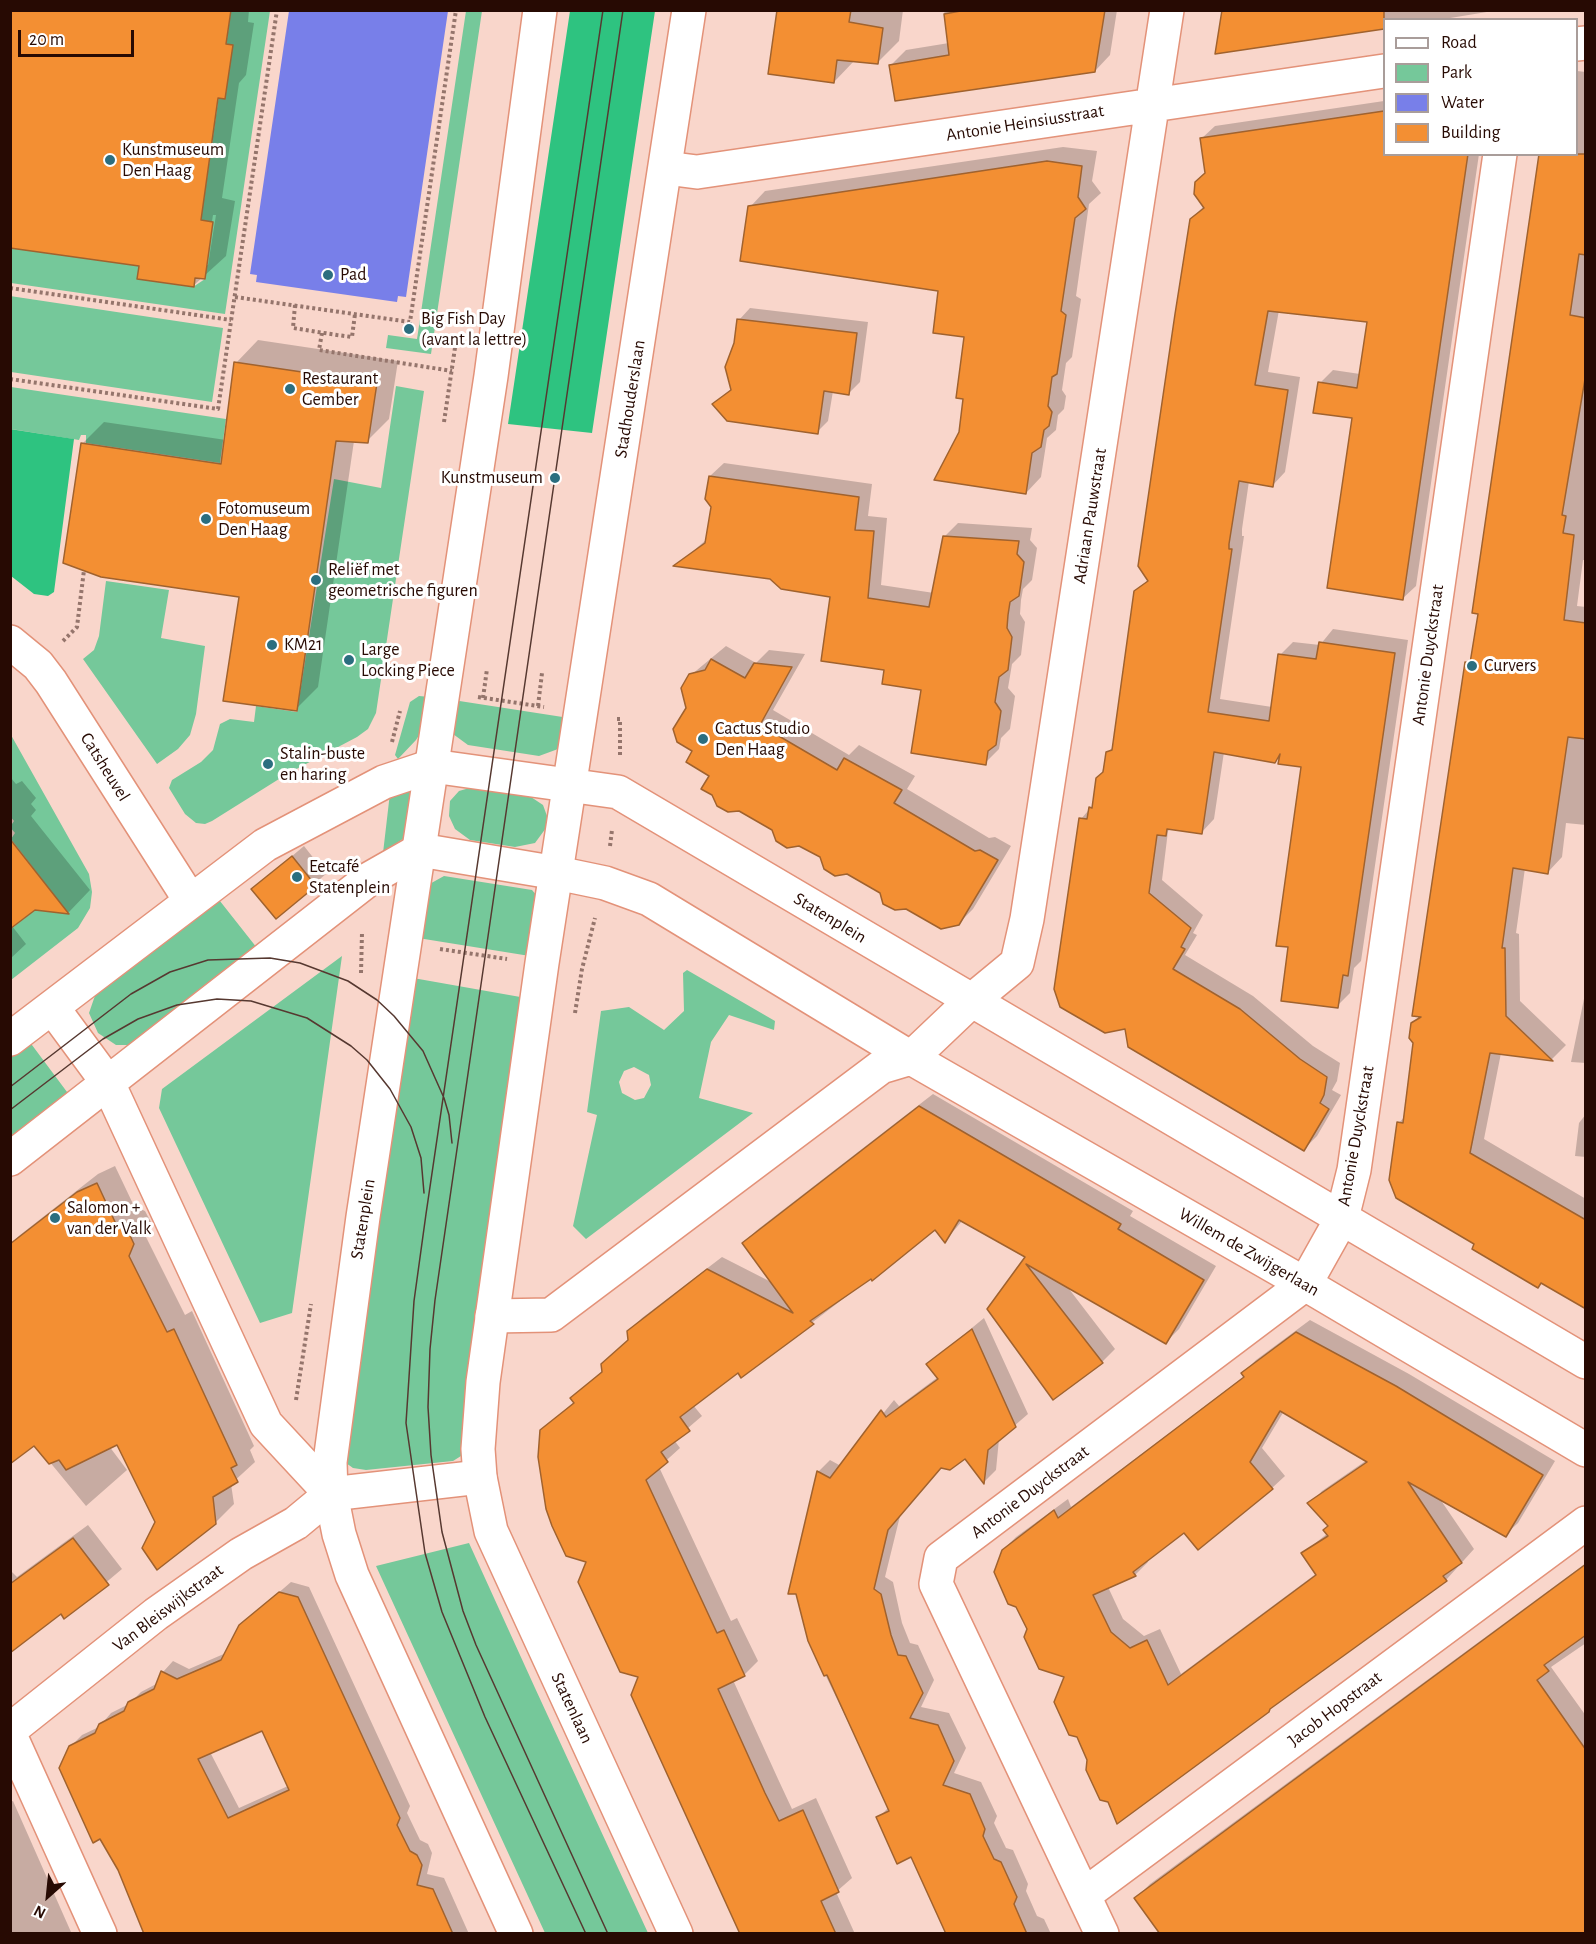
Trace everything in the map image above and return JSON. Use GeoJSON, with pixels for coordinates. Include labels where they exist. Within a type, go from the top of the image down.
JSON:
{"type":"FeatureCollection","features":[{"type":"Feature","properties":{"kind":"street"},"geometry":{"type":"LineString","coordinates":[[432,766],[491,376],[540,10]]}},
{"type":"Feature","properties":{"kind":"street","name":"Stadhouderslaan"},"geometry":{"type":"LineString","coordinates":[[570,787],[666,168],[688,10]]}},
{"type":"Feature","properties":{"kind":"street","name":"Adriaan Pauwstraat"},"geometry":{"type":"LineString","coordinates":[[971,1001],[1017,963],[1027,919],[1167,10]]}},
{"type":"Feature","properties":{"kind":"street","name":"Antonie Heinsiusstraat"},"geometry":{"type":"LineString","coordinates":[[666,168],[698,172],[1383,71]]}},
{"type":"Feature","properties":{"kind":"street","name":"Antonie Duyckstraat"},"geometry":{"type":"LineString","coordinates":[[1102,1934],[936,1584],[941,1558],[1305,1284],[1341,1218],[1354,1170],[1500,156]]}},
{"type":"Feature","properties":{"kind":"street","name":"Catsheuvel"},"geometry":{"type":"LineString","coordinates":[[10,642],[39,665],[190,900]]}},
{"type":"Feature","properties":{"kind":"street","name":"Statenplein"},"geometry":{"type":"LineString","coordinates":[[10,1039],[265,845],[384,782],[432,766],[618,792],[971,1001]]}},
{"type":"Feature","properties":{"kind":"street","name":"Statenplein"},"geometry":{"type":"LineString","coordinates":[[331,1494],[330,1462],[350,1310],[432,766]]}},
{"type":"Feature","properties":{"kind":"street"},"geometry":{"type":"LineString","coordinates":[[331,1494],[480,1477],[478,1449],[483,1382],[570,787]]}},
{"type":"Feature","properties":{"kind":"street"},"geometry":{"type":"LineString","coordinates":[[10,1159],[369,879],[420,850],[605,883],[649,899],[911,1058]]}},
{"type":"Feature","properties":{"kind":"street"},"geometry":{"type":"LineString","coordinates":[[492,1316],[551,1315],[881,1067],[911,1058],[971,1001],[1586,1362]]}},
{"type":"Feature","properties":{"kind":"street"},"geometry":{"type":"LineString","coordinates":[[52,1007],[108,1083],[266,1424],[331,1494],[339,1534],[352,1575],[516,1934]]}},
{"type":"Feature","properties":{"kind":"street","name":"Willem de Zwijgerlaan"},"geometry":{"type":"LineString","coordinates":[[911,1058],[1305,1284],[1586,1450]]}},
{"type":"Feature","properties":{"kind":"street","name":"Statenlaan"},"geometry":{"type":"LineString","coordinates":[[480,1477],[491,1531],[676,1934]]}},
{"type":"Feature","properties":{"kind":"street","name":"Van Bleiswijkstraat"},"geometry":{"type":"LineString","coordinates":[[10,1730],[156,1614],[241,1554],[296,1523],[331,1494]]}},
{"type":"Feature","properties":{"kind":"street","name":"Jacob Hopstraat"},"geometry":{"type":"LineString","coordinates":[[1084,1895],[1586,1523]]}},
{"type":"Feature","properties":{"kind":"street"},"geometry":{"type":"LineString","coordinates":[[10,1735],[100,1934]]}},
{"type":"Feature","properties":{"kind":"path"},"geometry":{"type":"LineString","coordinates":[[10,380],[218,409],[277,10]]}},
{"type":"Feature","properties":{"kind":"path"},"geometry":{"type":"LineString","coordinates":[[235,297],[410,322],[456,10]]}},
{"type":"Feature","properties":{"kind":"path"},"geometry":{"type":"LineString","coordinates":[[10,288],[231,320]]}},
{"type":"Feature","properties":{"kind":"path"},"geometry":{"type":"LineString","coordinates":[[295,305],[292,328],[322,333],[352,337],[355,314]]}},
{"type":"Feature","properties":{"kind":"path"},"geometry":{"type":"LineString","coordinates":[[322,333],[319,350],[491,376]]}},
{"type":"Feature","properties":{"kind":"path"},"geometry":{"type":"LineString","coordinates":[[39,665],[77,627],[84,570]]}},
{"type":"Feature","properties":{"kind":"path"},"geometry":{"type":"LineString","coordinates":[[483,698],[488,669]]}},
{"type":"Feature","properties":{"kind":"path"},"geometry":{"type":"LineString","coordinates":[[538,706],[542,673]]}},
{"type":"Feature","properties":{"kind":"path"},"geometry":{"type":"LineString","coordinates":[[443,692],[620,719],[618,792],[605,883],[582,969],[574,1016]]}},
{"type":"Feature","properties":{"kind":"path"},"geometry":{"type":"LineString","coordinates":[[384,782],[401,706]]}},
{"type":"Feature","properties":{"kind":"path"},"geometry":{"type":"LineString","coordinates":[[360,979],[361,938],[369,879]]}},
{"type":"Feature","properties":{"kind":"path"},"geometry":{"type":"LineString","coordinates":[[361,938],[582,969]]}},
{"type":"Feature","properties":{"kind":"path"},"geometry":{"type":"LineString","coordinates":[[290,1449],[312,1301]]}},
{"type":"Feature","properties":{"kind":"green space"},"geometry":{"type":"Polygon","coordinates":[[[231,11],[270,11],[225,314],[11,283],[11,248],[139,266],[138,279],[193,287],[205,279],[213,223],[201,220],[231,11]]]}},
{"type":"Feature","properties":{"kind":"green space"},"geometry":{"type":"Polygon","coordinates":[[[466,11],[482,11],[431,354],[386,348],[388,335],[417,339],[466,11]]]}},
{"type":"Feature","properties":{"kind":"green space"},"geometry":{"type":"Polygon","coordinates":[[[570,11],[655,11],[592,433],[508,424],[570,11]]]}},
{"type":"Feature","properties":{"kind":"green space"},"geometry":{"type":"Polygon","coordinates":[[[10,296],[223,328],[212,402],[11,372],[10,296]]]}},
{"type":"Feature","properties":{"kind":"green space"},"geometry":{"type":"Polygon","coordinates":[[[396,386],[424,391],[376,713],[368,729],[357,737],[287,774],[212,821],[205,824],[196,823],[185,814],[169,788],[172,780],[201,762],[213,750],[220,724],[230,719],[254,722],[256,706],[297,712],[334,479],[381,488],[396,386]]]}},
{"type":"Feature","properties":{"kind":"green space"},"geometry":{"type":"Polygon","coordinates":[[[11,387],[226,419],[220,463],[86,443],[86,435],[81,435],[79,440],[11,429],[11,387]]]}},
{"type":"Feature","properties":{"kind":"green space"},"geometry":{"type":"Polygon","coordinates":[[[10,429],[74,439],[54,592],[48,596],[34,594],[11,576],[10,429]]]}},
{"type":"Feature","properties":{"kind":"green space"},"geometry":{"type":"Polygon","coordinates":[[[106,581],[169,590],[161,638],[205,646],[196,714],[190,735],[178,749],[157,764],[83,659],[94,650],[99,636],[106,581]]]}},
{"type":"Feature","properties":{"kind":"green space"},"geometry":{"type":"Polygon","coordinates":[[[419,696],[430,697],[423,729],[398,759],[395,755],[410,702],[419,696]]]}},
{"type":"Feature","properties":{"kind":"green space"},"geometry":{"type":"Polygon","coordinates":[[[453,700],[569,718],[566,740],[558,749],[539,756],[468,745],[453,734],[453,700]]]}},
{"type":"Feature","properties":{"kind":"green space"},"geometry":{"type":"Polygon","coordinates":[[[11,735],[89,874],[92,892],[90,908],[78,928],[11,980],[11,929],[35,910],[44,911],[53,904],[54,895],[11,839],[15,833],[10,827],[14,821],[10,816],[11,735]]]}},
{"type":"Feature","properties":{"kind":"green space"},"geometry":{"type":"Polygon","coordinates":[[[473,787],[531,797],[543,805],[547,816],[546,828],[535,843],[515,847],[470,840],[455,829],[449,816],[450,801],[459,791],[473,787]]]}},
{"type":"Feature","properties":{"kind":"green space"},"geometry":{"type":"Polygon","coordinates":[[[411,790],[416,797],[407,836],[383,853],[390,793],[411,790]]]}},
{"type":"Feature","properties":{"kind":"green space"},"geometry":{"type":"Polygon","coordinates":[[[444,876],[532,890],[544,904],[536,957],[418,938],[426,886],[444,876]]]}},
{"type":"Feature","properties":{"kind":"green space"},"geometry":{"type":"Polygon","coordinates":[[[216,896],[257,948],[133,1045],[116,1045],[98,1033],[89,1013],[98,987],[216,896]]]}},
{"type":"Feature","properties":{"kind":"green space"},"geometry":{"type":"Polygon","coordinates":[[[342,956],[292,1313],[260,1323],[159,1108],[162,1089],[342,956]]]}},
{"type":"Feature","properties":{"kind":"green space"},"geometry":{"type":"Polygon","coordinates":[[[687,970],[775,1021],[774,1030],[729,1015],[711,1042],[699,1098],[753,1113],[586,1239],[573,1226],[597,1115],[587,1112],[601,1011],[629,1007],[664,1030],[684,1011],[683,973],[687,970]],[[634,1067],[624,1071],[619,1082],[622,1093],[635,1100],[644,1098],[651,1085],[649,1075],[634,1067]]]}},
{"type":"Feature","properties":{"kind":"green space"},"geometry":{"type":"Polygon","coordinates":[[[413,978],[526,998],[467,1438],[461,1456],[453,1461],[366,1470],[353,1468],[346,1463],[375,1212],[413,978]]]}},
{"type":"Feature","properties":{"kind":"green space"},"geometry":{"type":"Polygon","coordinates":[[[29,1041],[70,1096],[11,1143],[11,1055],[29,1041]]]}},
{"type":"Feature","properties":{"kind":"green space"},"geometry":{"type":"Polygon","coordinates":[[[469,1543],[648,1933],[545,1933],[376,1566],[469,1543]]]}},
{"type":"Feature","properties":{"kind":"water"},"geometry":{"type":"Polygon","coordinates":[[[289,11],[448,11],[406,297],[398,296],[397,302],[256,282],[257,275],[250,274],[289,11]]]}},
{"type":"Feature","properties":{"kind":"building","name":"Kunstmuseum Den Haag"},"geometry":{"type":"Polygon","coordinates":[[[10,10],[231,10],[226,44],[233,45],[225,99],[218,98],[201,220],[213,222],[205,279],[195,278],[194,287],[137,279],[139,266],[10,248],[10,10]]]}},
{"type":"Feature","properties":{"kind":"building"},"geometry":{"type":"Polygon","coordinates":[[[777,10],[851,10],[849,22],[883,28],[878,64],[837,60],[834,83],[768,74],[777,10]]]}},
{"type":"Feature","properties":{"kind":"building"},"geometry":{"type":"Polygon","coordinates":[[[966,10],[1105,10],[1095,72],[895,101],[889,65],[949,55],[944,14],[966,10]]]}},
{"type":"Feature","properties":{"kind":"building"},"geometry":{"type":"Polygon","coordinates":[[[1222,10],[1384,10],[1383,29],[1215,54],[1222,10]]]}},
{"type":"Feature","properties":{"kind":"building"},"geometry":{"type":"Polygon","coordinates":[[[1383,111],[1383,156],[1468,156],[1403,600],[1327,588],[1352,418],[1313,413],[1318,382],[1357,388],[1367,322],[1268,311],[1255,385],[1288,390],[1273,487],[1239,481],[1229,544],[1229,549],[1232,549],[1208,712],[1269,721],[1278,654],[1316,659],[1319,642],[1395,653],[1348,976],[1343,975],[1338,1008],[1281,1001],[1288,947],[1276,946],[1301,767],[1278,764],[1280,754],[1275,763],[1214,752],[1202,834],[1167,829],[1166,836],[1157,835],[1149,893],[1191,928],[1181,947],[1185,949],[1173,969],[1240,1009],[1300,1059],[1327,1077],[1320,1103],[1329,1109],[1304,1151],[1128,1047],[1125,1029],[1105,1033],[1060,1007],[1054,989],[1079,818],[1087,819],[1089,807],[1092,808],[1096,778],[1103,772],[1106,752],[1112,750],[1134,591],[1148,581],[1138,566],[1175,314],[1190,219],[1204,208],[1194,194],[1195,182],[1205,173],[1200,138],[1383,111]]]}},
{"type":"Feature","properties":{"kind":"building"},"geometry":{"type":"Polygon","coordinates":[[[1586,154],[1586,255],[1579,254],[1570,315],[1586,318],[1586,373],[1562,515],[1566,516],[1563,533],[1574,535],[1564,620],[1586,623],[1586,739],[1568,737],[1548,874],[1513,868],[1502,948],[1505,948],[1506,1016],[1553,1061],[1490,1053],[1470,1153],[1586,1220],[1586,1309],[1541,1283],[1538,1288],[1472,1249],[1474,1244],[1396,1198],[1389,1180],[1397,1122],[1403,1123],[1413,1043],[1409,1038],[1411,1023],[1421,1017],[1412,1016],[1465,662],[1470,663],[1478,614],[1472,613],[1539,156],[1586,154]]]}},
{"type":"Feature","properties":{"kind":"building"},"geometry":{"type":"Polygon","coordinates":[[[1047,161],[1082,166],[1078,197],[1086,209],[1075,218],[1061,311],[1066,315],[1057,374],[1052,377],[1048,406],[1052,412],[1049,426],[1044,430],[1041,447],[1032,453],[1026,494],[934,480],[959,432],[963,399],[956,398],[964,337],[933,333],[938,291],[740,261],[748,206],[1047,161]]]}},
{"type":"Feature","properties":{"kind":"building"},"geometry":{"type":"Polygon","coordinates":[[[737,319],[857,333],[849,395],[824,391],[818,434],[727,421],[712,404],[731,390],[725,367],[734,343],[737,319]]]}},
{"type":"Feature","properties":{"kind":"building"},"geometry":{"type":"Polygon","coordinates":[[[234,362],[377,383],[368,443],[336,441],[297,711],[223,701],[239,597],[101,577],[63,563],[81,443],[221,464],[234,362]]]}},
{"type":"Feature","properties":{"kind":"building"},"geometry":{"type":"Polygon","coordinates":[[[709,476],[859,497],[855,530],[874,531],[868,598],[929,607],[943,536],[1019,541],[1017,554],[1024,562],[1019,596],[1010,602],[1007,628],[1012,637],[1008,670],[999,677],[995,702],[1001,711],[996,745],[988,751],[986,765],[911,753],[921,690],[882,684],[884,670],[821,661],[830,597],[781,589],[770,579],[673,566],[705,543],[711,507],[705,499],[709,476]]]}},
{"type":"Feature","properties":{"kind":"building"},"geometry":{"type":"Polygon","coordinates":[[[711,659],[745,678],[754,663],[792,667],[760,725],[837,770],[844,758],[902,790],[894,803],[975,851],[980,850],[998,860],[959,925],[941,929],[906,909],[895,910],[883,904],[880,893],[847,874],[835,876],[824,869],[820,857],[799,846],[787,848],[776,841],[772,830],[739,811],[728,812],[717,806],[712,795],[701,789],[709,776],[686,762],[692,751],[677,742],[673,729],[686,708],[681,688],[689,674],[705,670],[711,659]]]}},
{"type":"Feature","properties":{"kind":"building"},"geometry":{"type":"Polygon","coordinates":[[[10,839],[69,914],[35,910],[10,929],[10,839]]]}},
{"type":"Feature","properties":{"kind":"building"},"geometry":{"type":"Polygon","coordinates":[[[292,856],[316,886],[276,919],[251,889],[292,856]]]}},
{"type":"Feature","properties":{"kind":"building"},"geometry":{"type":"Polygon","coordinates":[[[919,1106],[1121,1224],[1118,1229],[1204,1280],[1166,1344],[1026,1264],[1103,1363],[1053,1400],[987,1309],[1025,1257],[959,1220],[945,1243],[935,1230],[872,1281],[871,1279],[810,1321],[814,1324],[741,1378],[738,1373],[680,1417],[690,1431],[661,1452],[668,1462],[646,1480],[717,1633],[724,1630],[745,1676],[718,1689],[765,1793],[779,1821],[803,1810],[839,1892],[821,1901],[836,1934],[740,1934],[631,1695],[638,1677],[620,1672],[578,1582],[586,1562],[566,1556],[552,1526],[546,1509],[538,1457],[540,1430],[574,1403],[570,1398],[602,1372],[601,1364],[628,1340],[627,1331],[707,1269],[793,1313],[742,1243],[919,1106]]]}},
{"type":"Feature","properties":{"kind":"building"},"geometry":{"type":"Polygon","coordinates":[[[97,1183],[116,1224],[127,1229],[134,1244],[129,1256],[167,1332],[174,1329],[237,1465],[231,1468],[238,1482],[213,1497],[216,1524],[157,1570],[142,1548],[155,1522],[117,1445],[66,1470],[59,1460],[49,1464],[34,1446],[10,1464],[10,1244],[77,1192],[97,1183]]]}},
{"type":"Feature","properties":{"kind":"building"},"geometry":{"type":"Polygon","coordinates":[[[972,1329],[1016,1427],[988,1450],[984,1484],[965,1459],[950,1470],[941,1468],[888,1530],[874,1589],[881,1594],[898,1655],[906,1656],[923,1693],[910,1718],[938,1725],[954,1761],[943,1785],[970,1794],[985,1829],[983,1836],[994,1859],[1001,1862],[1017,1897],[1014,1904],[1027,1934],[946,1934],[911,1857],[897,1864],[876,1817],[889,1811],[827,1675],[824,1676],[808,1641],[796,1594],[788,1594],[817,1471],[830,1478],[881,1410],[886,1417],[938,1379],[926,1364],[972,1329]]]}},
{"type":"Feature","properties":{"kind":"building"},"geometry":{"type":"Polygon","coordinates":[[[1296,1332],[1396,1386],[1543,1475],[1506,1537],[1408,1482],[1462,1563],[1443,1576],[1447,1581],[1270,1709],[1117,1824],[1108,1802],[1100,1800],[1086,1770],[1087,1760],[1077,1737],[1069,1735],[1054,1702],[1064,1677],[1039,1669],[1024,1637],[1027,1629],[1016,1607],[1008,1604],[994,1572],[1002,1550],[1054,1510],[1058,1518],[1244,1377],[1241,1373],[1296,1332]],[[1280,1411],[1250,1462],[1273,1489],[1198,1550],[1184,1533],[1133,1572],[1136,1576],[1093,1595],[1111,1632],[1130,1648],[1147,1640],[1168,1685],[1316,1575],[1301,1553],[1328,1536],[1323,1530],[1328,1526],[1307,1503],[1367,1462],[1280,1411]]]}},
{"type":"Feature","properties":{"kind":"building"},"geometry":{"type":"Polygon","coordinates":[[[73,1538],[109,1585],[64,1619],[61,1614],[10,1653],[10,1584],[73,1538]]]}},
{"type":"Feature","properties":{"kind":"building"},"geometry":{"type":"Polygon","coordinates":[[[1586,1564],[1586,1635],[1544,1665],[1549,1671],[1537,1680],[1586,1750],[1586,1934],[1160,1934],[1134,1898],[1586,1564]]]}},
{"type":"Feature","properties":{"kind":"building"},"geometry":{"type":"Polygon","coordinates":[[[279,1592],[298,1597],[400,1818],[397,1825],[410,1851],[417,1855],[422,1865],[417,1885],[433,1889],[453,1934],[144,1934],[118,1870],[100,1839],[93,1843],[59,1768],[69,1746],[95,1733],[99,1724],[124,1711],[128,1702],[154,1689],[161,1671],[177,1679],[221,1660],[239,1625],[279,1592]],[[262,1731],[198,1759],[228,1818],[289,1790],[262,1731]]]}},
{"type":"Feature","properties":{"kind":"tram line"},"geometry":{"type":"LineString","coordinates":[[586,1934],[485,1717],[442,1612],[425,1553],[406,1423],[414,1301],[426,1214],[603,10]]}},
{"type":"Feature","properties":{"kind":"tram line"},"geometry":{"type":"LineString","coordinates":[[608,1934],[476,1645],[463,1611],[442,1532],[431,1455],[428,1407],[435,1300],[623,10]]}},
{"type":"Feature","properties":{"kind":"tram line"},"geometry":{"type":"LineString","coordinates":[[10,1087],[131,994],[170,972],[208,960],[270,958],[300,963],[348,981],[377,1000],[394,1016],[423,1051],[444,1098],[449,1115],[452,1143]]}},
{"type":"Feature","properties":{"kind":"tram line"},"geometry":{"type":"LineString","coordinates":[[10,1110],[103,1039],[138,1019],[177,1005],[217,999],[251,1001],[307,1018],[351,1046],[367,1060],[390,1089],[411,1127],[421,1158],[424,1193]]}},
{"type":"Feature","properties":{"kind":"place","name":"Kunstmuseum Den Haag"},"geometry":{"type":"Point","coordinates":[110,160]}},
{"type":"Feature","properties":{"kind":"place","name":"Pad"},"geometry":{"type":"Point","coordinates":[328,275]}},
{"type":"Feature","properties":{"kind":"place","name":"Big Fish Day (avant la lettre)"},"geometry":{"type":"Point","coordinates":[409,329]}},
{"type":"Feature","properties":{"kind":"place","name":"Restaurant Gember"},"geometry":{"type":"Point","coordinates":[290,389]}},
{"type":"Feature","properties":{"kind":"place","name":"Kunstmuseum"},"geometry":{"type":"Point","coordinates":[555,478]}},
{"type":"Feature","properties":{"kind":"place","name":"Fotomuseum Den Haag"},"geometry":{"type":"Point","coordinates":[206,519]}},
{"type":"Feature","properties":{"kind":"place","name":"Reliëf met geometrische figuren"},"geometry":{"type":"Point","coordinates":[316,580]}},
{"type":"Feature","properties":{"kind":"place","name":"KM21"},"geometry":{"type":"Point","coordinates":[272,645]}},
{"type":"Feature","properties":{"kind":"place","name":"Large Locking Piece"},"geometry":{"type":"Point","coordinates":[349,660]}},
{"type":"Feature","properties":{"kind":"place","name":"Curvers"},"geometry":{"type":"Point","coordinates":[1472,666]}},
{"type":"Feature","properties":{"kind":"place","name":"Cactus Studio Den Haag"},"geometry":{"type":"Point","coordinates":[703,739]}},
{"type":"Feature","properties":{"kind":"place","name":"Stalin-buste en haring"},"geometry":{"type":"Point","coordinates":[268,764]}},
{"type":"Feature","properties":{"kind":"place","name":"Eetcafé Statenplein"},"geometry":{"type":"Point","coordinates":[297,877]}},
{"type":"Feature","properties":{"kind":"place","name":"Salomon + van der Valk"},"geometry":{"type":"Point","coordinates":[55,1218]}}]}
